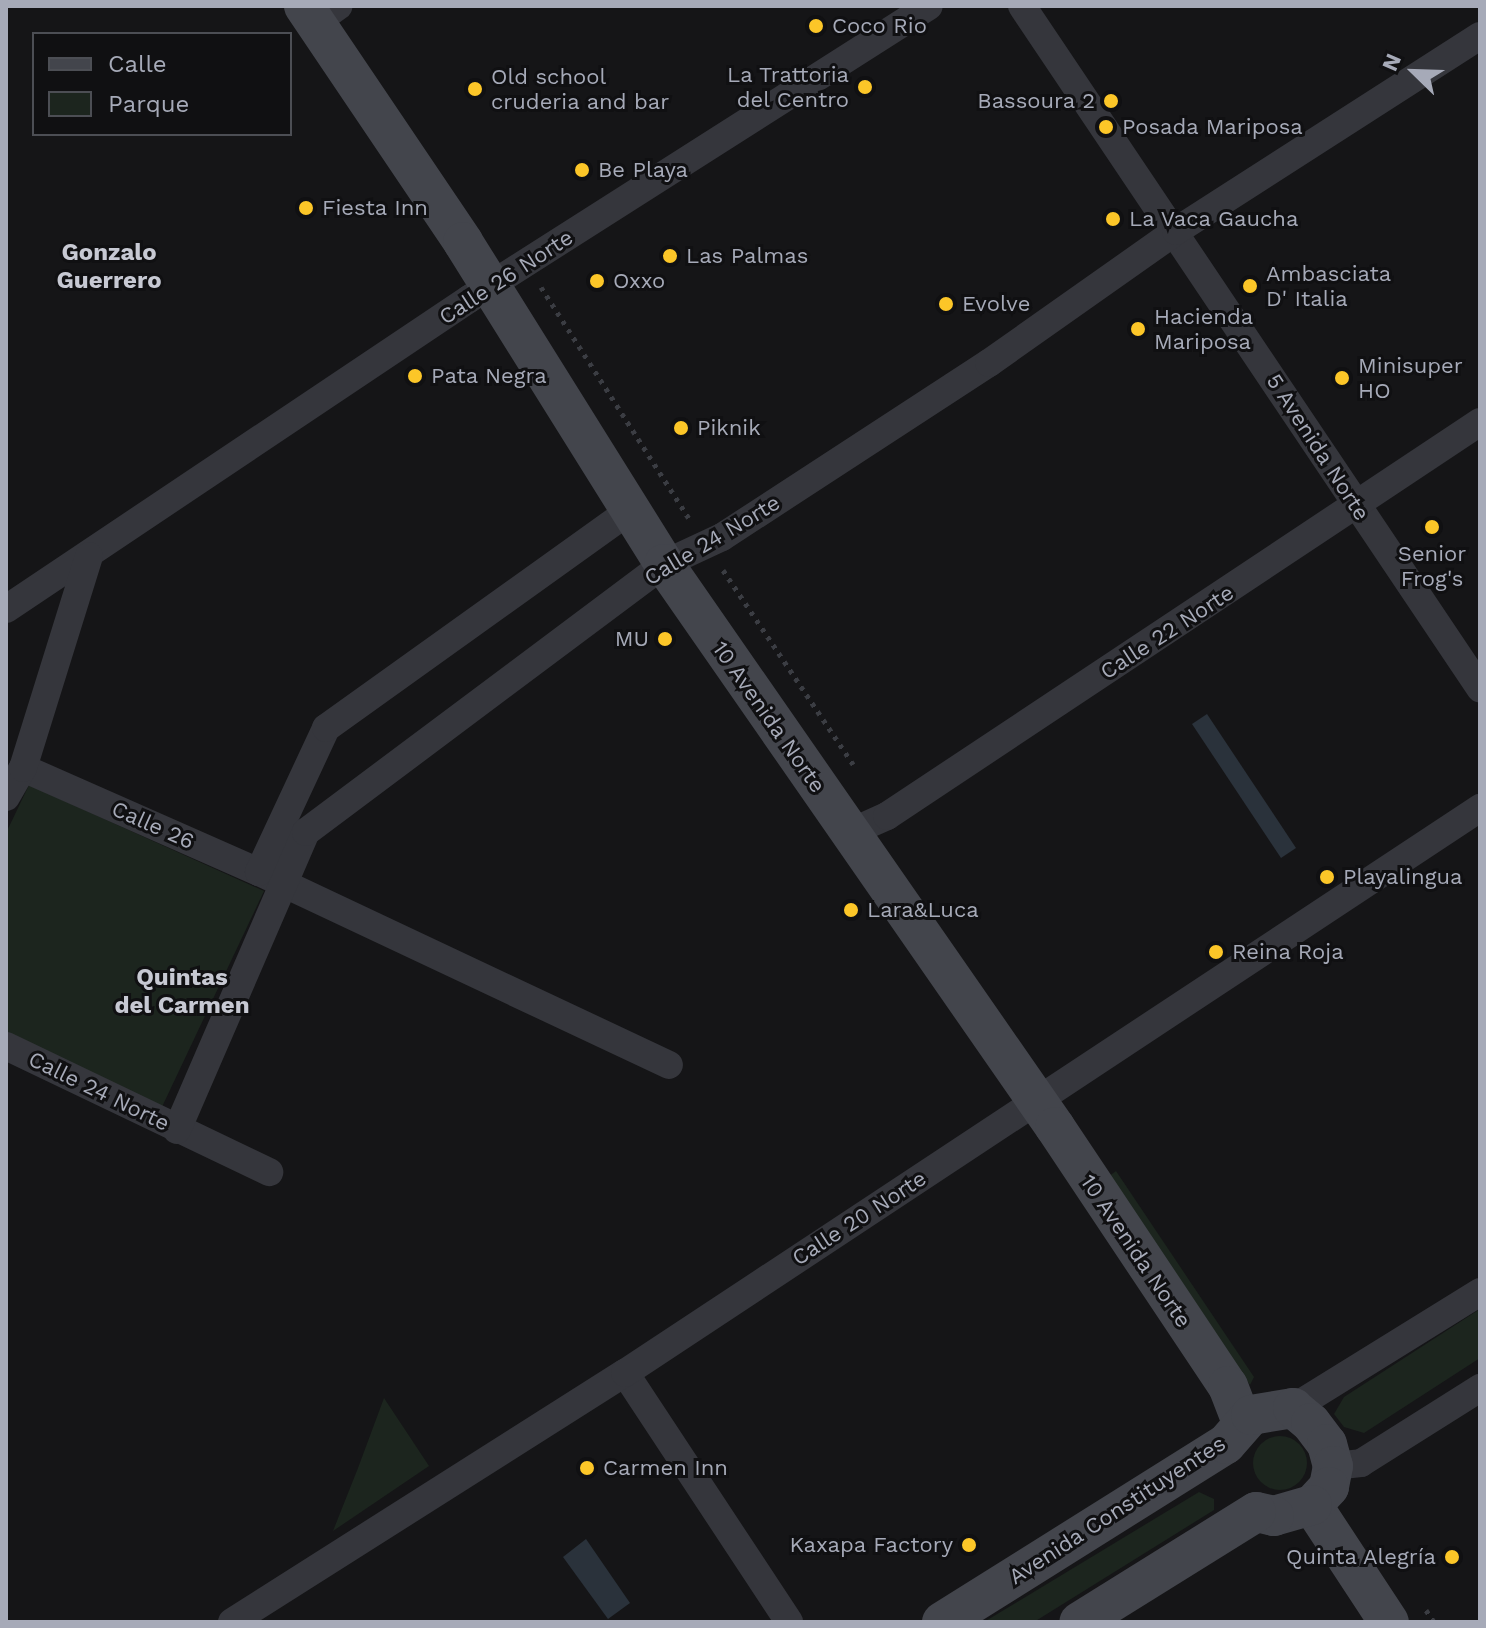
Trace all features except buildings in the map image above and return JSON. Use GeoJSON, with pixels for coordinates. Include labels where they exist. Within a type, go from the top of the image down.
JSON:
{"type":"FeatureCollection","features":[{"type":"Feature","properties":{"kind":"street","name":"Calle 26 Norte"},"geometry":{"type":"LineString","coordinates":[[6,609],[490,286],[929,6]]}},
{"type":"Feature","properties":{"kind":"street","name":"5 Avenida Norte"},"geometry":{"type":"LineString","coordinates":[[1022,6],[1176,231],[1480,688]]}},
{"type":"Feature","properties":{"kind":"street","name":"10 Avenida Norte"},"geometry":{"type":"LineString","coordinates":[[319,12],[664,564],[849,833],[1053,1091],[1228,1386],[1242,1422]]}},
{"type":"Feature","properties":{"kind":"street","name":"Calle 24 Norte"},"geometry":{"type":"LineString","coordinates":[[271,877],[306,832],[664,564],[704,542],[722,537],[989,363],[1176,231],[1480,36]]}},
{"type":"Feature","properties":{"kind":"street","name":"Calle 22 Norte"},"geometry":{"type":"LineString","coordinates":[[849,833],[887,816],[1358,507],[1480,422]]}},
{"type":"Feature","properties":{"kind":"street","name":"Calle 24 Norte"},"geometry":{"type":"LineString","coordinates":[[6,1046],[177,1130],[326,728],[629,511]]}},
{"type":"Feature","properties":{"kind":"street"},"geometry":{"type":"LineString","coordinates":[[6,797],[23,768],[89,556]]}},
{"type":"Feature","properties":{"kind":"street","name":"Calle 26"},"geometry":{"type":"LineString","coordinates":[[23,768],[271,877],[669,1065]]}},
{"type":"Feature","properties":{"kind":"street","name":"Calle 20 Norte"},"geometry":{"type":"LineString","coordinates":[[232,1622],[625,1373],[1480,808]]}},
{"type":"Feature","properties":{"kind":"street"},"geometry":{"type":"LineString","coordinates":[[177,1130],[269,1172]]}},
{"type":"Feature","properties":{"kind":"street","name":"Avenida Constituyentes"},"geometry":{"type":"LineString","coordinates":[[942,1622],[1226,1444],[1242,1422],[1266,1409],[1293,1408],[1480,1292]]}},
{"type":"Feature","properties":{"kind":"street"},"geometry":{"type":"LineString","coordinates":[[625,1373],[789,1622]]}},
{"type":"Feature","properties":{"kind":"street"},"geometry":{"type":"LineString","coordinates":[[1333,1466],[1361,1463],[1480,1388]]}},
{"type":"Feature","properties":{"kind":"street"},"geometry":{"type":"LineString","coordinates":[[1079,1622],[1256,1512],[1274,1516],[1312,1505],[1329,1487],[1333,1466],[1327,1444],[1293,1408]]}},
{"type":"Feature","properties":{"kind":"street"},"geometry":{"type":"LineString","coordinates":[[1312,1505],[1389,1622]]}},
{"type":"Feature","properties":{"kind":"path"},"geometry":{"type":"LineString","coordinates":[[526,264],[704,542],[887,816]]}},
{"type":"Feature","properties":{"kind":"green space"},"geometry":{"type":"Polygon","coordinates":[[[29,785],[264,891],[161,1109],[6,1034],[6,833],[29,785]]]}},
{"type":"Feature","properties":{"kind":"green space"},"geometry":{"type":"Polygon","coordinates":[[[1116,1171],[1254,1377],[1250,1385],[1108,1177],[1116,1171]]]}},
{"type":"Feature","properties":{"kind":"green space"},"geometry":{"type":"Polygon","coordinates":[[[1480,1309],[1480,1358],[1364,1433],[1344,1427],[1334,1414],[1344,1397],[1480,1309]]]}},
{"type":"Feature","properties":{"kind":"green space"},"geometry":{"type":"Polygon","coordinates":[[[384,1398],[429,1466],[333,1531],[358,1468],[384,1398]]]}},
{"type":"Feature","properties":{"kind":"green space"},"geometry":{"type":"Polygon","coordinates":[[[1280,1436],[1299,1444],[1307,1463],[1299,1482],[1280,1490],[1261,1482],[1253,1463],[1261,1444],[1280,1436]]]}},
{"type":"Feature","properties":{"kind":"green space"},"geometry":{"type":"Polygon","coordinates":[[[1199,1492],[1214,1499],[1214,1510],[1034,1622],[984,1622],[1199,1492]]]}},
{"type":"Feature","properties":{"kind":"shaded area"},"geometry":{"type":"Polygon","coordinates":[[[1207,714],[1296,848],[1281,858],[1192,724],[1207,714]]]}},
{"type":"Feature","properties":{"kind":"shaded area"},"geometry":{"type":"Polygon","coordinates":[[[586,1539],[630,1603],[608,1619],[563,1557],[586,1539]]]}},
{"type":"Feature","properties":{"kind":"place","name":"Coco Rio"},"geometry":{"type":"Point","coordinates":[816,26]}},
{"type":"Feature","properties":{"kind":"place","name":"La Trattoria del Centro"},"geometry":{"type":"Point","coordinates":[865,87]}},
{"type":"Feature","properties":{"kind":"place","name":"Old school cruderia and bar"},"geometry":{"type":"Point","coordinates":[475,89]}},
{"type":"Feature","properties":{"kind":"place","name":"Bassoura 2"},"geometry":{"type":"Point","coordinates":[1111,101]}},
{"type":"Feature","properties":{"kind":"place","name":"Posada Mariposa"},"geometry":{"type":"Point","coordinates":[1106,127]}},
{"type":"Feature","properties":{"kind":"place","name":"Be Playa"},"geometry":{"type":"Point","coordinates":[582,170]}},
{"type":"Feature","properties":{"kind":"place","name":"Fiesta Inn"},"geometry":{"type":"Point","coordinates":[306,208]}},
{"type":"Feature","properties":{"kind":"place","name":"La Vaca Gaucha"},"geometry":{"type":"Point","coordinates":[1113,219]}},
{"type":"Feature","properties":{"kind":"place","name":"Las Palmas"},"geometry":{"type":"Point","coordinates":[670,256]}},
{"type":"Feature","properties":{"kind":"place","name":"Oxxo"},"geometry":{"type":"Point","coordinates":[597,281]}},
{"type":"Feature","properties":{"kind":"place","name":"Ambasciata D' Italia"},"geometry":{"type":"Point","coordinates":[1250,286]}},
{"type":"Feature","properties":{"kind":"place","name":"Evolve"},"geometry":{"type":"Point","coordinates":[946,304]}},
{"type":"Feature","properties":{"kind":"place","name":"Hacienda Mariposa"},"geometry":{"type":"Point","coordinates":[1138,329]}},
{"type":"Feature","properties":{"kind":"place","name":"Pata Negra"},"geometry":{"type":"Point","coordinates":[415,376]}},
{"type":"Feature","properties":{"kind":"place","name":"Minisuper HO"},"geometry":{"type":"Point","coordinates":[1342,378]}},
{"type":"Feature","properties":{"kind":"place","name":"Piknik"},"geometry":{"type":"Point","coordinates":[681,428]}},
{"type":"Feature","properties":{"kind":"place","name":"Senior Frog's"},"geometry":{"type":"Point","coordinates":[1432,527]}},
{"type":"Feature","properties":{"kind":"place","name":"MU"},"geometry":{"type":"Point","coordinates":[665,639]}},
{"type":"Feature","properties":{"kind":"place","name":"Playalingua"},"geometry":{"type":"Point","coordinates":[1327,877]}},
{"type":"Feature","properties":{"kind":"place","name":"Lara&Luca"},"geometry":{"type":"Point","coordinates":[851,910]}},
{"type":"Feature","properties":{"kind":"place","name":"Reina Roja"},"geometry":{"type":"Point","coordinates":[1216,952]}},
{"type":"Feature","properties":{"kind":"place","name":"Carmen Inn"},"geometry":{"type":"Point","coordinates":[587,1468]}},
{"type":"Feature","properties":{"kind":"place","name":"Kaxapa Factory"},"geometry":{"type":"Point","coordinates":[969,1545]}},
{"type":"Feature","properties":{"kind":"place","name":"Quinta Alegría"},"geometry":{"type":"Point","coordinates":[1452,1557]}},
{"type":"Feature","properties":{"kind":"district","name":"Gonzalo Guerrero"},"geometry":{"type":"Point","coordinates":[109,267]}},
{"type":"Feature","properties":{"kind":"district","name":"Quintas del Carmen"},"geometry":{"type":"Point","coordinates":[182,992]}}]}
